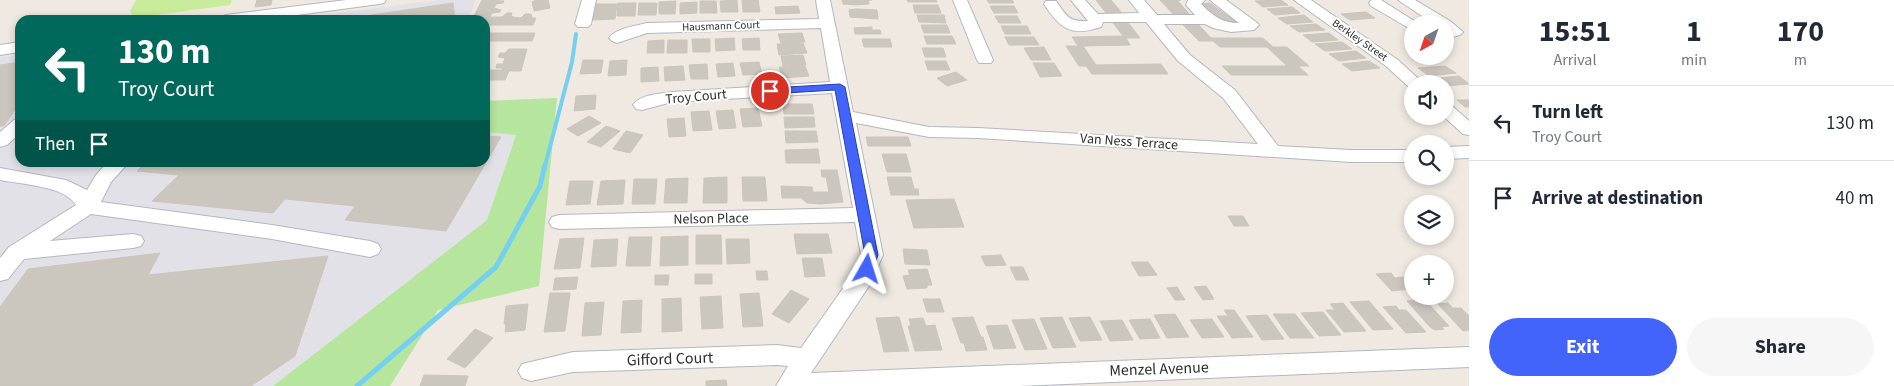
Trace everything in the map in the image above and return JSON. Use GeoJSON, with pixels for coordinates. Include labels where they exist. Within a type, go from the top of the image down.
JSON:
{"type":"FeatureCollection","features":[{"type":"Feature","properties":{"kind":"street"},"geometry":{"type":"LineString","coordinates":[[301,15],[346,12],[379,0]]}},
{"type":"Feature","properties":{"kind":"street"},"geometry":{"type":"LineString","coordinates":[[583,24],[589,0]]}},
{"type":"Feature","properties":{"kind":"street"},"geometry":{"type":"LineString","coordinates":[[789,385],[867,269],[872,255],[823,0]]}},
{"type":"Feature","properties":{"kind":"street"},"geometry":{"type":"LineString","coordinates":[[960,0],[985,60]]}},
{"type":"Feature","properties":{"kind":"street"},"geometry":{"type":"LineString","coordinates":[[1136,0],[1184,58],[1229,94],[1273,152]]}},
{"type":"Feature","properties":{"kind":"street"},"geometry":{"type":"LineString","coordinates":[[1198,0],[1193,5],[1216,25],[1228,29],[1249,27],[1251,25],[1217,0]]}},
{"type":"Feature","properties":{"kind":"street","name":"Berkley Street"},"geometry":{"type":"LineString","coordinates":[[1300,0],[1392,63],[1406,75]]}},
{"type":"Feature","properties":{"kind":"street"},"geometry":{"type":"LineString","coordinates":[[1404,19],[1376,3],[1405,0],[1430,15]]}},
{"type":"Feature","properties":{"kind":"street"},"geometry":{"type":"LineString","coordinates":[[1051,4],[1064,24],[1093,26],[1096,24],[1095,19],[1078,2]]}},
{"type":"Feature","properties":{"kind":"street"},"geometry":{"type":"LineString","coordinates":[[1095,19],[1208,19]]}},
{"type":"Feature","properties":{"kind":"street","name":"Hausmann Court"},"geometry":{"type":"LineString","coordinates":[[617,38],[633,31],[647,28],[827,22]]}},
{"type":"Feature","properties":{"kind":"street"},"geometry":{"type":"LineString","coordinates":[[0,50],[15,48]]}},
{"type":"Feature","properties":{"kind":"street","name":"Troy Court"},"geometry":{"type":"LineString","coordinates":[[642,105],[654,100],[672,97],[840,87]]}},
{"type":"Feature","properties":{"kind":"street","name":"Van Ness Terrace"},"geometry":{"type":"LineString","coordinates":[[846,116],[935,132],[1351,156],[1404,156]]}},
{"type":"Feature","properties":{"kind":"street"},"geometry":{"type":"LineString","coordinates":[[1454,117],[1469,130]]}},
{"type":"Feature","properties":{"kind":"street"},"geometry":{"type":"LineString","coordinates":[[0,141],[15,128]]}},
{"type":"Feature","properties":{"kind":"street"},"geometry":{"type":"LineString","coordinates":[[1454,153],[1469,152]]}},
{"type":"Feature","properties":{"kind":"street"},"geometry":{"type":"LineString","coordinates":[[0,273],[17,252],[88,206],[103,178],[115,167]]}},
{"type":"Feature","properties":{"kind":"street"},"geometry":{"type":"LineString","coordinates":[[0,174],[66,186],[80,194],[88,206],[272,232],[370,249]]}},
{"type":"Feature","properties":{"kind":"street","name":"Nelson Place"},"geometry":{"type":"LineString","coordinates":[[559,222],[864,215]]}},
{"type":"Feature","properties":{"kind":"street"},"geometry":{"type":"LineString","coordinates":[[17,252],[133,241]]}},
{"type":"Feature","properties":{"kind":"street","name":"Gifford Court"},"geometry":{"type":"LineString","coordinates":[[531,371],[573,362],[777,355],[808,359]]}},
{"type":"Feature","properties":{"kind":"street","name":"Menzel Avenue"},"geometry":{"type":"LineString","coordinates":[[789,385],[1469,357]]}},
{"type":"Feature","properties":{"kind":"shaded area"},"geometry":{"type":"Polygon","coordinates":[[[438,0],[476,0],[470,15],[322,15],[438,0]]]}},
{"type":"Feature","properties":{"kind":"shaded area"},"geometry":{"type":"Polygon","coordinates":[[[15,56],[15,167],[490,167],[490,132],[516,134],[487,220],[273,386],[0,386],[0,57],[15,56]]]}},
{"type":"Feature","properties":{"kind":"green space"},"geometry":{"type":"Polygon","coordinates":[[[136,0],[232,0],[230,5],[156,15],[132,15],[130,11],[136,0]]]}},
{"type":"Feature","properties":{"kind":"green space"},"geometry":{"type":"Polygon","coordinates":[[[557,98],[539,286],[438,310],[390,386],[273,386],[487,220],[516,135],[490,132],[490,101],[557,98]]]}},
{"type":"Feature","properties":{"kind":"building"},"geometry":{"type":"Polygon","coordinates":[[[257,0],[272,0],[271,5],[255,7],[257,0]]]}},
{"type":"Feature","properties":{"kind":"building"},"geometry":{"type":"Polygon","coordinates":[[[482,0],[504,1],[503,3],[496,4],[494,8],[501,10],[500,12],[492,13],[490,17],[490,15],[474,15],[482,0]]]}},
{"type":"Feature","properties":{"kind":"building"},"geometry":{"type":"Polygon","coordinates":[[[548,0],[550,8],[534,11],[532,2],[548,0]]]}},
{"type":"Feature","properties":{"kind":"building"},"geometry":{"type":"Polygon","coordinates":[[[737,0],[738,12],[721,12],[720,1],[737,0]]]}},
{"type":"Feature","properties":{"kind":"building"},"geometry":{"type":"Polygon","coordinates":[[[742,0],[758,0],[760,12],[743,12],[742,0]]]}},
{"type":"Feature","properties":{"kind":"building"},"geometry":{"type":"Polygon","coordinates":[[[842,0],[868,0],[869,4],[843,4],[842,0]]]}},
{"type":"Feature","properties":{"kind":"building"},"geometry":{"type":"Polygon","coordinates":[[[907,0],[936,0],[937,2],[908,2],[907,0]]]}},
{"type":"Feature","properties":{"kind":"building"},"geometry":{"type":"Polygon","coordinates":[[[987,0],[1012,0],[1014,3],[989,3],[987,0]]]}},
{"type":"Feature","properties":{"kind":"building"},"geometry":{"type":"Polygon","coordinates":[[[1096,0],[1111,0],[1122,13],[1106,13],[1096,0]]]}},
{"type":"Feature","properties":{"kind":"building"},"geometry":{"type":"Polygon","coordinates":[[[1160,0],[1177,0],[1191,16],[1175,16],[1160,0]]]}},
{"type":"Feature","properties":{"kind":"building"},"geometry":{"type":"Polygon","coordinates":[[[1281,0],[1288,5],[1263,7],[1255,1],[1281,0]]]}},
{"type":"Feature","properties":{"kind":"building"},"geometry":{"type":"Polygon","coordinates":[[[676,1],[675,14],[659,14],[659,2],[676,1]]]}},
{"type":"Feature","properties":{"kind":"building"},"geometry":{"type":"Polygon","coordinates":[[[700,1],[716,1],[717,13],[700,13],[700,1]]]}},
{"type":"Feature","properties":{"kind":"building"},"geometry":{"type":"Polygon","coordinates":[[[697,2],[697,13],[680,14],[680,3],[697,2]]]}},
{"type":"Feature","properties":{"kind":"building"},"geometry":{"type":"Polygon","coordinates":[[[453,3],[454,15],[372,15],[453,3]]]}},
{"type":"Feature","properties":{"kind":"building"},"geometry":{"type":"Polygon","coordinates":[[[618,3],[636,3],[635,16],[617,16],[618,3]]]}},
{"type":"Feature","properties":{"kind":"building"},"geometry":{"type":"Polygon","coordinates":[[[639,3],[657,3],[656,15],[638,15],[639,3]]]}},
{"type":"Feature","properties":{"kind":"building"},"geometry":{"type":"Polygon","coordinates":[[[1210,3],[1239,24],[1228,25],[1200,4],[1210,3]]]}},
{"type":"Feature","properties":{"kind":"building"},"geometry":{"type":"Polygon","coordinates":[[[596,4],[617,4],[615,19],[593,20],[596,4]]]}},
{"type":"Feature","properties":{"kind":"building"},"geometry":{"type":"Polygon","coordinates":[[[913,5],[938,5],[941,13],[915,13],[913,5]]]}},
{"type":"Feature","properties":{"kind":"building"},"geometry":{"type":"Polygon","coordinates":[[[798,6],[800,13],[776,14],[775,7],[798,6]]]}},
{"type":"Feature","properties":{"kind":"building"},"geometry":{"type":"Polygon","coordinates":[[[990,6],[1014,6],[1018,13],[994,13],[990,6]]]}},
{"type":"Feature","properties":{"kind":"building"},"geometry":{"type":"Polygon","coordinates":[[[1292,7],[1300,13],[1275,15],[1267,9],[1292,7]]]}},
{"type":"Feature","properties":{"kind":"building"},"geometry":{"type":"Polygon","coordinates":[[[849,10],[877,10],[878,19],[850,17],[849,10]]]}},
{"type":"Feature","properties":{"kind":"building"},"geometry":{"type":"Polygon","coordinates":[[[1366,12],[1375,18],[1350,20],[1341,14],[1366,12]]]}},
{"type":"Feature","properties":{"kind":"building"},"geometry":{"type":"Polygon","coordinates":[[[507,13],[512,13],[511,16],[521,18],[525,14],[531,14],[532,18],[536,18],[533,25],[490,25],[490,17],[502,17],[507,13]]]}},
{"type":"Feature","properties":{"kind":"building"},"geometry":{"type":"Polygon","coordinates":[[[917,15],[944,15],[946,23],[919,22],[917,15]]]}},
{"type":"Feature","properties":{"kind":"building"},"geometry":{"type":"Polygon","coordinates":[[[1304,15],[1313,22],[1287,24],[1278,18],[1304,15]]]}},
{"type":"Feature","properties":{"kind":"building"},"geometry":{"type":"Polygon","coordinates":[[[995,16],[1017,16],[1021,23],[999,23],[995,16]]]}},
{"type":"Feature","properties":{"kind":"building"},"geometry":{"type":"Polygon","coordinates":[[[1111,20],[1126,20],[1140,38],[1126,38],[1130,45],[1083,46],[1096,65],[1161,64],[1168,74],[1092,74],[1086,66],[1079,66],[1066,46],[1078,46],[1072,37],[1123,36],[1111,20]]]}},
{"type":"Feature","properties":{"kind":"building"},"geometry":{"type":"Polygon","coordinates":[[[1196,22],[1211,38],[1263,38],[1273,47],[1287,47],[1309,66],[1298,66],[1308,75],[1231,75],[1222,66],[1287,66],[1267,47],[1220,47],[1213,41],[1199,41],[1181,23],[1196,22]]]}},
{"type":"Feature","properties":{"kind":"building"},"geometry":{"type":"Polygon","coordinates":[[[1316,24],[1325,30],[1299,32],[1290,26],[1316,24]]]}},
{"type":"Feature","properties":{"kind":"building"},"geometry":{"type":"Polygon","coordinates":[[[921,25],[947,25],[950,33],[924,33],[921,25]]]}},
{"type":"Feature","properties":{"kind":"building"},"geometry":{"type":"Polygon","coordinates":[[[1001,26],[1027,26],[1031,34],[1005,34],[1001,26]]]}},
{"type":"Feature","properties":{"kind":"building"},"geometry":{"type":"Polygon","coordinates":[[[872,27],[872,30],[880,30],[881,34],[855,34],[854,28],[872,27]]]}},
{"type":"Feature","properties":{"kind":"building"},"geometry":{"type":"Polygon","coordinates":[[[490,33],[535,33],[532,41],[490,41],[490,33]]]}},
{"type":"Feature","properties":{"kind":"building"},"geometry":{"type":"Polygon","coordinates":[[[802,33],[805,42],[781,43],[778,34],[802,33]]]}},
{"type":"Feature","properties":{"kind":"building"},"geometry":{"type":"Polygon","coordinates":[[[1329,33],[1338,40],[1312,42],[1303,35],[1329,33]]]}},
{"type":"Feature","properties":{"kind":"building"},"geometry":{"type":"Polygon","coordinates":[[[924,36],[952,36],[956,44],[927,44],[924,36]]]}},
{"type":"Feature","properties":{"kind":"building"},"geometry":{"type":"Polygon","coordinates":[[[1005,37],[1034,37],[1039,45],[1009,45],[1005,37]]]}},
{"type":"Feature","properties":{"kind":"building"},"geometry":{"type":"Polygon","coordinates":[[[734,38],[735,50],[716,51],[715,39],[734,38]]]}},
{"type":"Feature","properties":{"kind":"building"},"geometry":{"type":"Polygon","coordinates":[[[759,38],[760,50],[743,50],[742,39],[759,38]]]}},
{"type":"Feature","properties":{"kind":"building"},"geometry":{"type":"Polygon","coordinates":[[[692,39],[710,39],[710,52],[693,52],[692,39]]]}},
{"type":"Feature","properties":{"kind":"building"},"geometry":{"type":"Polygon","coordinates":[[[862,39],[890,39],[892,47],[864,47],[862,39]]]}},
{"type":"Feature","properties":{"kind":"building"},"geometry":{"type":"Polygon","coordinates":[[[664,40],[664,53],[647,53],[648,41],[664,40]]]}},
{"type":"Feature","properties":{"kind":"building"},"geometry":{"type":"Polygon","coordinates":[[[668,40],[687,40],[687,53],[667,53],[668,40]]]}},
{"type":"Feature","properties":{"kind":"building"},"geometry":{"type":"Polygon","coordinates":[[[1342,42],[1352,49],[1325,51],[1315,44],[1342,42]]]}},
{"type":"Feature","properties":{"kind":"building"},"geometry":{"type":"Polygon","coordinates":[[[803,43],[807,53],[779,55],[777,44],[803,43]]]}},
{"type":"Feature","properties":{"kind":"building"},"geometry":{"type":"Polygon","coordinates":[[[1044,47],[1051,60],[1031,60],[1024,48],[1044,47]]]}},
{"type":"Feature","properties":{"kind":"building"},"geometry":{"type":"Polygon","coordinates":[[[922,48],[943,48],[946,57],[925,57],[922,48]]]}},
{"type":"Feature","properties":{"kind":"building"},"geometry":{"type":"Polygon","coordinates":[[[509,49],[527,49],[521,71],[509,71],[505,80],[490,80],[490,70],[503,70],[502,68],[496,68],[497,64],[503,64],[505,58],[498,57],[500,53],[505,53],[509,49]]]}},
{"type":"Feature","properties":{"kind":"building"},"geometry":{"type":"Polygon","coordinates":[[[1356,51],[1366,58],[1339,61],[1329,54],[1356,51]]]}},
{"type":"Feature","properties":{"kind":"building"},"geometry":{"type":"Polygon","coordinates":[[[803,55],[806,65],[783,66],[781,56],[803,55]]]}},
{"type":"Feature","properties":{"kind":"building"},"geometry":{"type":"Polygon","coordinates":[[[583,60],[603,60],[601,73],[580,74],[583,60]]]}},
{"type":"Feature","properties":{"kind":"building"},"geometry":{"type":"Polygon","coordinates":[[[627,60],[626,75],[608,76],[610,61],[627,60]]]}},
{"type":"Feature","properties":{"kind":"building"},"geometry":{"type":"Polygon","coordinates":[[[925,61],[946,61],[950,70],[928,70],[925,61]]]}},
{"type":"Feature","properties":{"kind":"building"},"geometry":{"type":"Polygon","coordinates":[[[1369,61],[1380,68],[1352,71],[1342,64],[1369,61]]]}},
{"type":"Feature","properties":{"kind":"building"},"geometry":{"type":"Polygon","coordinates":[[[759,62],[762,74],[743,75],[740,63],[759,62]]]}},
{"type":"Feature","properties":{"kind":"building"},"geometry":{"type":"Polygon","coordinates":[[[15,63],[15,110],[4,126],[0,126],[0,65],[15,63]]]}},
{"type":"Feature","properties":{"kind":"building"},"geometry":{"type":"Polygon","coordinates":[[[733,63],[735,76],[718,77],[716,64],[733,63]]]}},
{"type":"Feature","properties":{"kind":"building"},"geometry":{"type":"Polygon","coordinates":[[[1033,63],[1054,63],[1062,76],[1040,77],[1033,63]]]}},
{"type":"Feature","properties":{"kind":"building"},"geometry":{"type":"Polygon","coordinates":[[[707,64],[708,79],[691,79],[689,65],[707,64]]]}},
{"type":"Feature","properties":{"kind":"building"},"geometry":{"type":"Polygon","coordinates":[[[683,66],[685,80],[665,81],[664,67],[683,66]]]}},
{"type":"Feature","properties":{"kind":"building"},"geometry":{"type":"Polygon","coordinates":[[[805,66],[809,76],[782,78],[779,67],[805,66]]]}},
{"type":"Feature","properties":{"kind":"building"},"geometry":{"type":"Polygon","coordinates":[[[1445,66],[1456,73],[1428,75],[1418,68],[1445,66]]]}},
{"type":"Feature","properties":{"kind":"building"},"geometry":{"type":"Polygon","coordinates":[[[658,67],[659,81],[641,82],[641,68],[658,67]]]}},
{"type":"Feature","properties":{"kind":"building"},"geometry":{"type":"Polygon","coordinates":[[[956,72],[967,80],[947,86],[937,78],[956,72]]]}},
{"type":"Feature","properties":{"kind":"building"},"geometry":{"type":"Polygon","coordinates":[[[1459,76],[1469,84],[1454,85],[1454,77],[1459,76]]]}},
{"type":"Feature","properties":{"kind":"building"},"geometry":{"type":"Polygon","coordinates":[[[596,95],[595,109],[574,111],[576,96],[596,95]]]}},
{"type":"Feature","properties":{"kind":"building"},"geometry":{"type":"Polygon","coordinates":[[[1457,100],[1469,100],[1469,107],[1465,107],[1457,100]]]}},
{"type":"Feature","properties":{"kind":"building"},"geometry":{"type":"Polygon","coordinates":[[[783,104],[812,104],[814,114],[784,114],[783,104]]]}},
{"type":"Feature","properties":{"kind":"building"},"geometry":{"type":"Polygon","coordinates":[[[758,108],[762,126],[743,127],[740,109],[758,108]]]}},
{"type":"Feature","properties":{"kind":"building"},"geometry":{"type":"Polygon","coordinates":[[[733,110],[736,128],[719,129],[716,111],[733,110]]]}},
{"type":"Feature","properties":{"kind":"building"},"geometry":{"type":"Polygon","coordinates":[[[709,111],[712,130],[693,131],[691,112],[709,111]]]}},
{"type":"Feature","properties":{"kind":"building"},"geometry":{"type":"Polygon","coordinates":[[[589,116],[601,123],[578,136],[567,129],[589,116]]]}},
{"type":"Feature","properties":{"kind":"building"},"geometry":{"type":"Polygon","coordinates":[[[784,117],[814,117],[815,127],[785,128],[784,117]]]}},
{"type":"Feature","properties":{"kind":"building"},"geometry":{"type":"Polygon","coordinates":[[[684,118],[686,136],[669,137],[667,119],[684,118]]]}},
{"type":"Feature","properties":{"kind":"building"},"geometry":{"type":"Polygon","coordinates":[[[606,126],[620,131],[601,147],[587,142],[606,126]]]}},
{"type":"Feature","properties":{"kind":"building"},"geometry":{"type":"Polygon","coordinates":[[[626,131],[643,135],[630,153],[613,149],[626,131]]]}},
{"type":"Feature","properties":{"kind":"building"},"geometry":{"type":"Polygon","coordinates":[[[785,131],[816,131],[818,142],[786,143],[785,131]]]}},
{"type":"Feature","properties":{"kind":"building"},"geometry":{"type":"Polygon","coordinates":[[[490,136],[501,137],[490,156],[490,136]]]}},
{"type":"Feature","properties":{"kind":"building"},"geometry":{"type":"Polygon","coordinates":[[[866,137],[908,137],[911,146],[868,146],[866,137]]]}},
{"type":"Feature","properties":{"kind":"building"},"geometry":{"type":"Polygon","coordinates":[[[818,149],[820,163],[786,163],[785,150],[818,149]]]}},
{"type":"Feature","properties":{"kind":"building"},"geometry":{"type":"Polygon","coordinates":[[[882,154],[906,154],[911,172],[887,172],[882,154]]]}},
{"type":"Feature","properties":{"kind":"building"},"geometry":{"type":"Polygon","coordinates":[[[141,167],[483,167],[446,231],[345,220],[355,206],[285,199],[273,213],[152,201],[179,175],[137,171],[141,167]]]}},
{"type":"Feature","properties":{"kind":"building"},"geometry":{"type":"Polygon","coordinates":[[[821,170],[837,170],[843,202],[821,204],[807,203],[801,198],[782,198],[781,186],[812,187],[813,192],[829,192],[826,177],[822,177],[821,170]]]}},
{"type":"Feature","properties":{"kind":"building"},"geometry":{"type":"Polygon","coordinates":[[[727,177],[727,203],[703,203],[704,178],[727,177]]]}},
{"type":"Feature","properties":{"kind":"building"},"geometry":{"type":"Polygon","coordinates":[[[742,177],[765,177],[767,201],[743,201],[742,177]]]}},
{"type":"Feature","properties":{"kind":"building"},"geometry":{"type":"Polygon","coordinates":[[[887,177],[911,177],[914,189],[918,189],[919,195],[891,195],[887,177]]]}},
{"type":"Feature","properties":{"kind":"building"},"geometry":{"type":"Polygon","coordinates":[[[688,178],[687,203],[664,203],[666,179],[688,178]]]}},
{"type":"Feature","properties":{"kind":"building"},"geometry":{"type":"Polygon","coordinates":[[[634,179],[657,179],[655,204],[632,204],[634,179]]]}},
{"type":"Feature","properties":{"kind":"building"},"geometry":{"type":"Polygon","coordinates":[[[625,180],[623,204],[597,205],[601,181],[625,180]]]}},
{"type":"Feature","properties":{"kind":"building"},"geometry":{"type":"Polygon","coordinates":[[[570,181],[593,181],[590,204],[566,205],[570,181]]]}},
{"type":"Feature","properties":{"kind":"building"},"geometry":{"type":"Polygon","coordinates":[[[954,199],[964,227],[914,228],[906,200],[954,199]]]}},
{"type":"Feature","properties":{"kind":"building"},"geometry":{"type":"Polygon","coordinates":[[[1228,216],[1243,216],[1249,226],[1234,226],[1228,216]]]}},
{"type":"Feature","properties":{"kind":"building"},"geometry":{"type":"Polygon","coordinates":[[[794,234],[828,234],[832,253],[797,254],[794,234]]]}},
{"type":"Feature","properties":{"kind":"building"},"geometry":{"type":"Polygon","coordinates":[[[696,235],[721,235],[722,264],[696,264],[696,235]]]}},
{"type":"Feature","properties":{"kind":"building"},"geometry":{"type":"Polygon","coordinates":[[[688,236],[688,265],[660,266],[661,237],[688,236]]]}},
{"type":"Feature","properties":{"kind":"building"},"geometry":{"type":"Polygon","coordinates":[[[629,237],[652,237],[650,266],[626,266],[629,237]]]}},
{"type":"Feature","properties":{"kind":"building"},"geometry":{"type":"Polygon","coordinates":[[[584,238],[580,268],[554,269],[560,239],[584,238]]]}},
{"type":"Feature","properties":{"kind":"building"},"geometry":{"type":"Polygon","coordinates":[[[618,239],[616,266],[591,267],[594,240],[618,239]]]}},
{"type":"Feature","properties":{"kind":"building"},"geometry":{"type":"Polygon","coordinates":[[[726,239],[749,239],[750,263],[727,264],[726,239]]]}},
{"type":"Feature","properties":{"kind":"building"},"geometry":{"type":"Polygon","coordinates":[[[903,249],[927,250],[930,265],[905,264],[903,249]]]}},
{"type":"Feature","properties":{"kind":"building"},"geometry":{"type":"Polygon","coordinates":[[[160,253],[148,275],[328,256],[295,356],[251,386],[0,386],[0,307],[28,269],[160,253]]]}},
{"type":"Feature","properties":{"kind":"building"},"geometry":{"type":"Polygon","coordinates":[[[1001,255],[1006,265],[986,266],[981,256],[1001,255]]]}},
{"type":"Feature","properties":{"kind":"building"},"geometry":{"type":"Polygon","coordinates":[[[802,258],[822,258],[825,276],[805,277],[802,258]]]}},
{"type":"Feature","properties":{"kind":"building"},"geometry":{"type":"Polygon","coordinates":[[[1131,262],[1148,262],[1157,275],[1139,276],[1131,262]]]}},
{"type":"Feature","properties":{"kind":"building"},"geometry":{"type":"Polygon","coordinates":[[[1010,267],[1023,267],[1029,280],[1016,280],[1010,267]]]}},
{"type":"Feature","properties":{"kind":"building"},"geometry":{"type":"Polygon","coordinates":[[[927,269],[932,285],[927,285],[927,288],[907,289],[903,276],[910,275],[908,270],[927,269]]]}},
{"type":"Feature","properties":{"kind":"building"},"geometry":{"type":"Polygon","coordinates":[[[756,271],[767,271],[768,280],[757,280],[756,271]]]}},
{"type":"Feature","properties":{"kind":"building"},"geometry":{"type":"Polygon","coordinates":[[[1391,273],[1395,278],[1403,277],[1404,290],[1392,291],[1376,274],[1391,273]]]}},
{"type":"Feature","properties":{"kind":"building"},"geometry":{"type":"Polygon","coordinates":[[[695,274],[712,274],[712,284],[695,284],[695,274]]]}},
{"type":"Feature","properties":{"kind":"building"},"geometry":{"type":"Polygon","coordinates":[[[655,275],[669,275],[668,285],[655,285],[655,275]]]}},
{"type":"Feature","properties":{"kind":"building"},"geometry":{"type":"Polygon","coordinates":[[[578,277],[576,289],[553,290],[555,278],[578,277]]]}},
{"type":"Feature","properties":{"kind":"building"},"geometry":{"type":"Polygon","coordinates":[[[1206,286],[1214,299],[1203,300],[1194,287],[1206,286]]]}},
{"type":"Feature","properties":{"kind":"building"},"geometry":{"type":"Polygon","coordinates":[[[1177,287],[1185,300],[1175,300],[1167,288],[1177,287]]]}},
{"type":"Feature","properties":{"kind":"building"},"geometry":{"type":"Polygon","coordinates":[[[791,290],[809,299],[789,323],[772,314],[791,290]]]}},
{"type":"Feature","properties":{"kind":"building"},"geometry":{"type":"Polygon","coordinates":[[[550,293],[570,293],[565,331],[544,332],[550,293]]]}},
{"type":"Feature","properties":{"kind":"building"},"geometry":{"type":"Polygon","coordinates":[[[759,293],[763,326],[743,327],[740,294],[759,293]]]}},
{"type":"Feature","properties":{"kind":"building"},"geometry":{"type":"Polygon","coordinates":[[[721,296],[723,328],[702,329],[700,297],[721,296]]]}},
{"type":"Feature","properties":{"kind":"building"},"geometry":{"type":"Polygon","coordinates":[[[681,298],[682,331],[662,332],[662,299],[681,298]]]}},
{"type":"Feature","properties":{"kind":"building"},"geometry":{"type":"Polygon","coordinates":[[[923,299],[940,299],[944,312],[927,312],[923,299]]]}},
{"type":"Feature","properties":{"kind":"building"},"geometry":{"type":"Polygon","coordinates":[[[642,300],[641,332],[621,333],[623,301],[642,300]]]}},
{"type":"Feature","properties":{"kind":"building"},"geometry":{"type":"Polygon","coordinates":[[[1369,301],[1393,329],[1373,330],[1350,302],[1369,301]]]}},
{"type":"Feature","properties":{"kind":"building"},"geometry":{"type":"Polygon","coordinates":[[[604,302],[601,335],[582,336],[585,303],[604,302]]]}},
{"type":"Feature","properties":{"kind":"building"},"geometry":{"type":"Polygon","coordinates":[[[1343,303],[1366,331],[1344,332],[1326,310],[1335,310],[1330,304],[1343,303]]]}},
{"type":"Feature","properties":{"kind":"building"},"geometry":{"type":"Polygon","coordinates":[[[528,304],[525,330],[505,332],[506,306],[528,304]]]}},
{"type":"Feature","properties":{"kind":"building"},"geometry":{"type":"Polygon","coordinates":[[[1411,305],[1430,305],[1449,326],[1441,327],[1444,329],[1435,330],[1411,305]]]}},
{"type":"Feature","properties":{"kind":"building"},"geometry":{"type":"Polygon","coordinates":[[[1439,305],[1461,308],[1469,316],[1469,330],[1463,331],[1439,305]]]}},
{"type":"Feature","properties":{"kind":"building"},"geometry":{"type":"Polygon","coordinates":[[[1396,306],[1399,310],[1406,310],[1426,332],[1406,333],[1383,307],[1396,306]]]}},
{"type":"Feature","properties":{"kind":"building"},"geometry":{"type":"Polygon","coordinates":[[[1224,310],[1234,310],[1253,337],[1232,338],[1217,316],[1228,316],[1224,310]]]}},
{"type":"Feature","properties":{"kind":"building"},"geometry":{"type":"Polygon","coordinates":[[[1323,312],[1341,335],[1319,336],[1301,313],[1323,312]]]}},
{"type":"Feature","properties":{"kind":"building"},"geometry":{"type":"Polygon","coordinates":[[[1175,314],[1189,337],[1167,338],[1154,315],[1175,314]]]}},
{"type":"Feature","properties":{"kind":"building"},"geometry":{"type":"Polygon","coordinates":[[[1273,314],[1295,314],[1314,338],[1290,338],[1273,314]]]}},
{"type":"Feature","properties":{"kind":"building"},"geometry":{"type":"Polygon","coordinates":[[[1267,315],[1284,339],[1262,340],[1246,316],[1267,315]]]}},
{"type":"Feature","properties":{"kind":"building"},"geometry":{"type":"Polygon","coordinates":[[[899,317],[909,351],[884,352],[876,318],[899,317]]]}},
{"type":"Feature","properties":{"kind":"building"},"geometry":{"type":"Polygon","coordinates":[[[973,317],[987,350],[966,351],[964,343],[961,343],[952,318],[973,317]]]}},
{"type":"Feature","properties":{"kind":"building"},"geometry":{"type":"Polygon","coordinates":[[[1062,317],[1076,347],[1053,348],[1040,318],[1062,317]]]}},
{"type":"Feature","properties":{"kind":"building"},"geometry":{"type":"Polygon","coordinates":[[[1090,317],[1102,340],[1080,341],[1069,318],[1090,317]]]}},
{"type":"Feature","properties":{"kind":"building"},"geometry":{"type":"Polygon","coordinates":[[[923,318],[926,326],[935,325],[942,350],[915,351],[908,326],[911,326],[909,319],[923,318]]]}},
{"type":"Feature","properties":{"kind":"building"},"geometry":{"type":"Polygon","coordinates":[[[1034,319],[1047,349],[1025,350],[1012,320],[1034,319]]]}},
{"type":"Feature","properties":{"kind":"building"},"geometry":{"type":"Polygon","coordinates":[[[1150,319],[1160,338],[1140,339],[1129,320],[1150,319]]]}},
{"type":"Feature","properties":{"kind":"building"},"geometry":{"type":"Polygon","coordinates":[[[1212,319],[1224,337],[1202,338],[1190,320],[1212,319]]]}},
{"type":"Feature","properties":{"kind":"building"},"geometry":{"type":"Polygon","coordinates":[[[1122,320],[1133,340],[1110,341],[1100,321],[1122,320]]]}},
{"type":"Feature","properties":{"kind":"building"},"geometry":{"type":"Polygon","coordinates":[[[1007,325],[1016,348],[994,349],[986,326],[1007,325]]]}},
{"type":"Feature","properties":{"kind":"building"},"geometry":{"type":"Polygon","coordinates":[[[475,329],[493,338],[465,368],[447,359],[475,329]]]}},
{"type":"Feature","properties":{"kind":"building"},"geometry":{"type":"Polygon","coordinates":[[[424,375],[468,376],[465,386],[420,386],[424,375]]]}},
{"type":"Feature","properties":{"kind":"building"},"geometry":{"type":"Polygon","coordinates":[[[726,380],[727,386],[706,386],[706,381],[726,380]]]}},
{"type":"Feature","properties":{"kind":"waterway"},"geometry":{"type":"LineString","coordinates":[[545,166],[572,62],[576,34]]}},
{"type":"Feature","properties":{"kind":"waterway"},"geometry":{"type":"LineString","coordinates":[[357,386],[496,267],[540,186],[545,165]]}},
{"type":"Feature","properties":{"kind":"route"},"geometry":{"type":"LineString","coordinates":[[770,91],[840,87],[872,255],[867,269]]}}]}
